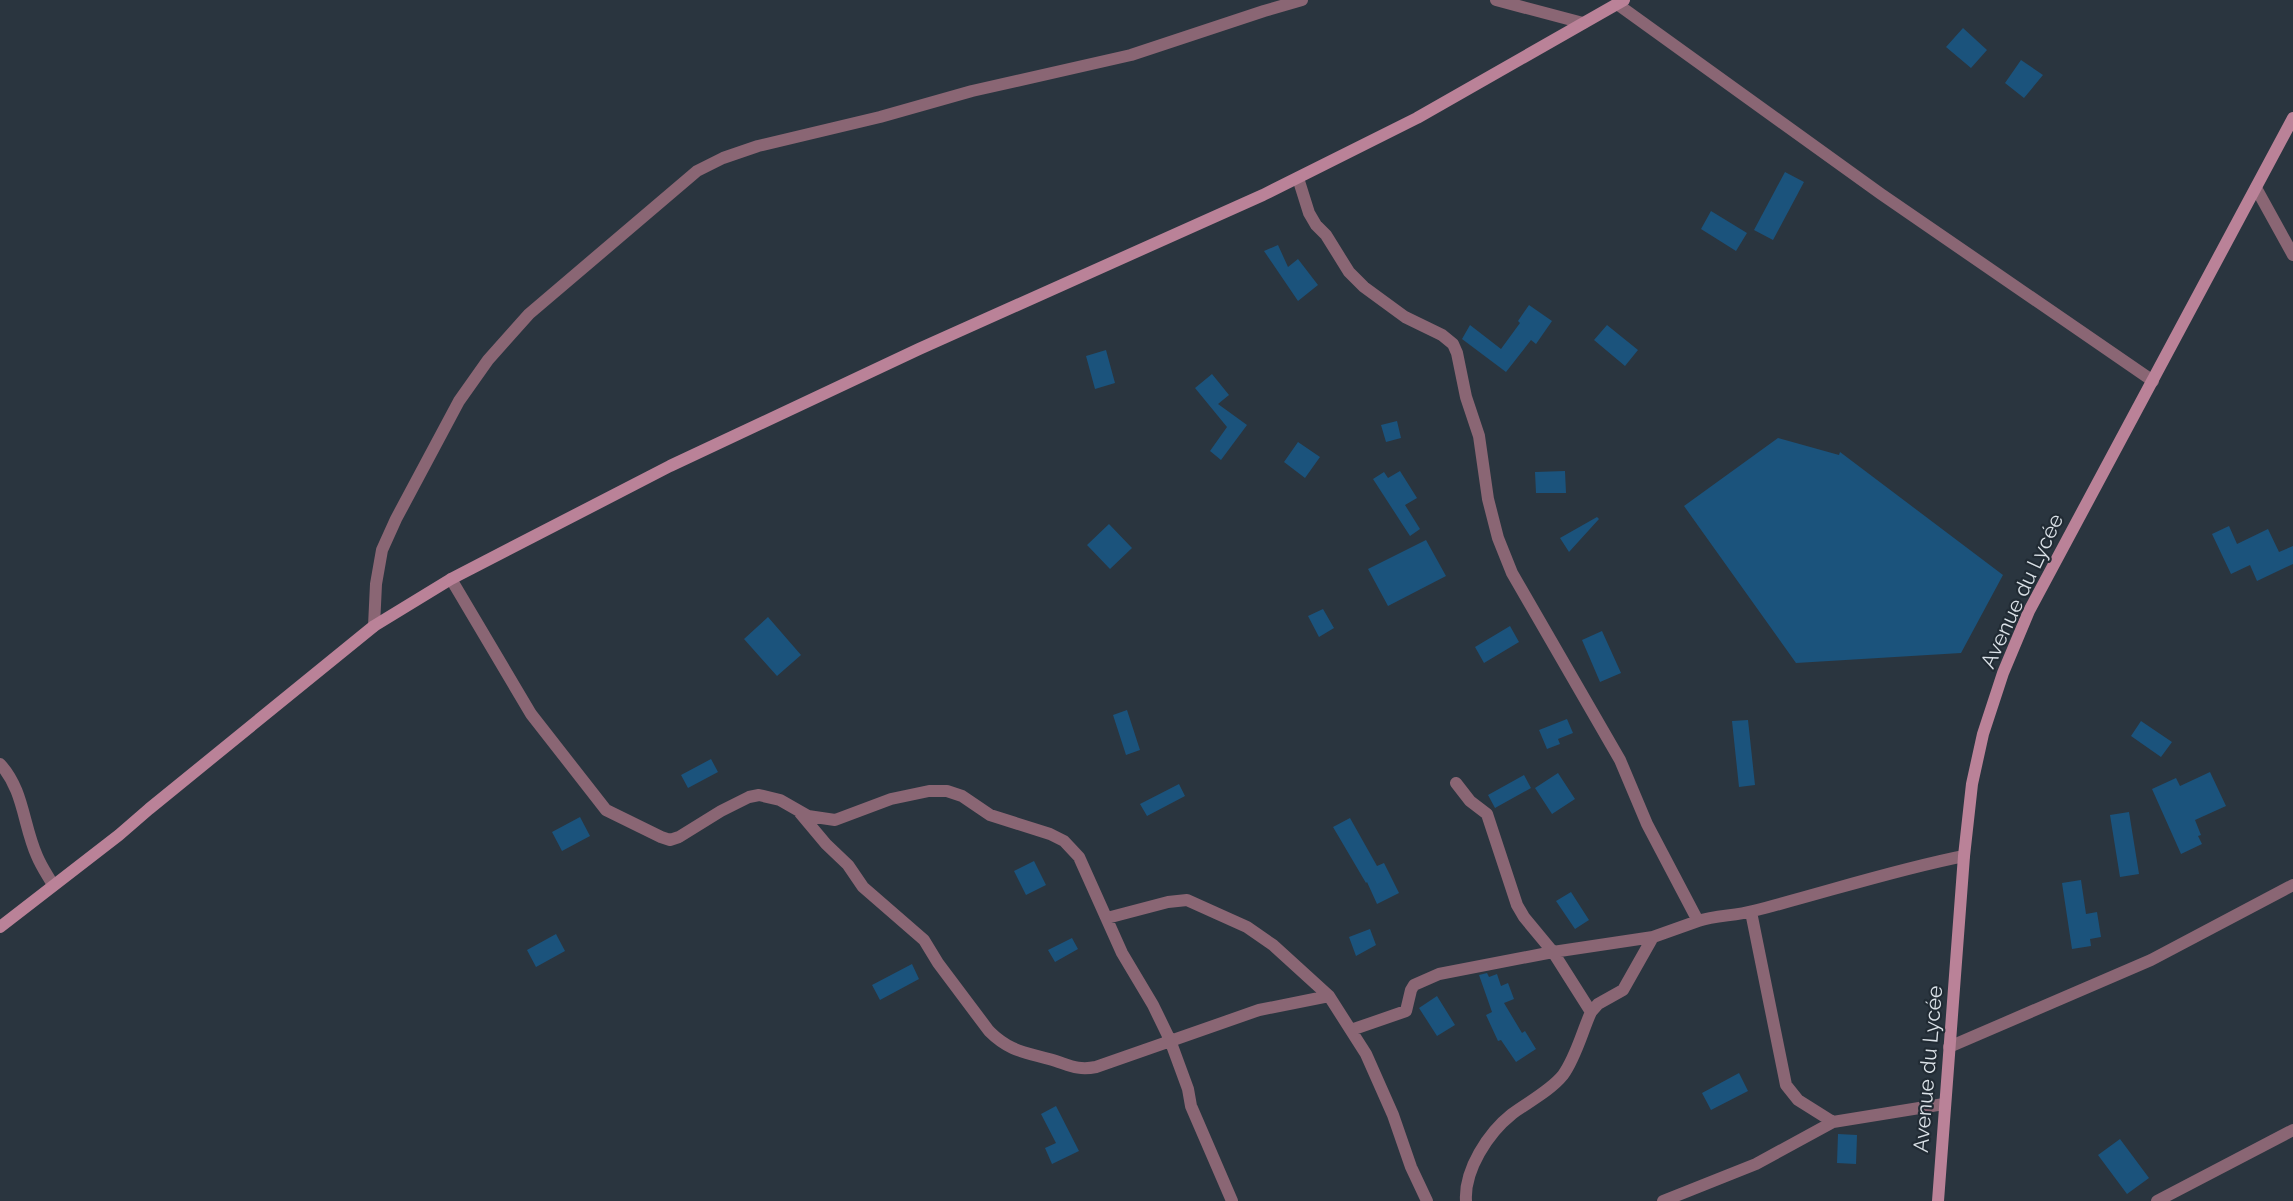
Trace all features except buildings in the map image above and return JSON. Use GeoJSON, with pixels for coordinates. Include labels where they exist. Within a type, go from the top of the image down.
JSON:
{"type":"FeatureCollection","features":[{"type":"Feature","properties":{"kind":"main road"},"geometry":{"type":"LineString","coordinates":[[0,927],[119,835],[374,626],[451,579],[670,466],[919,349],[1298,178],[1417,118],[1620,2]]}},
{"type":"Feature","properties":{"kind":"main road","name":"Avenue du Lycée"},"geometry":{"type":"LineString","coordinates":[[1938,1201],[1964,856],[1972,784],[1983,734],[2003,673],[2029,611],[2293,117]]}},
{"type":"Feature","properties":{"kind":"street"},"geometry":{"type":"LineString","coordinates":[[374,626],[376,584],[382,550],[459,401],[488,360],[529,315],[697,171],[723,158],[758,147],[993,86],[1131,55],[1264,10],[1302,0]]}},
{"type":"Feature","properties":{"kind":"street"},"geometry":{"type":"LineString","coordinates":[[1496,0],[1583,23]]}},
{"type":"Feature","properties":{"kind":"street"},"geometry":{"type":"LineString","coordinates":[[1620,2],[1881,194],[2153,381]]}},
{"type":"Feature","properties":{"kind":"street"},"geometry":{"type":"LineString","coordinates":[[1298,178],[1312,219],[1326,235],[1349,272],[1364,287],[1405,317],[1442,335],[1453,344],[1466,397],[1479,436],[1488,499],[1498,538],[1512,573],[1620,760],[1647,824],[1698,921]]}},
{"type":"Feature","properties":{"kind":"street"},"geometry":{"type":"LineString","coordinates":[[2256,188],[2292,248]]}},
{"type":"Feature","properties":{"kind":"street"},"geometry":{"type":"LineString","coordinates":[[451,579],[531,714],[606,810],[670,840],[749,797],[769,796],[808,816],[835,820],[891,799],[920,793],[947,791],[962,796],[990,815],[1050,834],[1072,847],[1079,857],[1122,953],[1153,1005],[1170,1040],[1188,1089],[1191,1106],[1232,1201]]}},
{"type":"Feature","properties":{"kind":"street"},"geometry":{"type":"LineString","coordinates":[[0,764],[20,797],[37,856],[53,885]]}},
{"type":"Feature","properties":{"kind":"street"},"geometry":{"type":"LineString","coordinates":[[1456,783],[1470,801],[1487,814],[1517,905],[1553,952],[1591,1012]]}},
{"type":"Feature","properties":{"kind":"street"},"geometry":{"type":"LineString","coordinates":[[799,812],[826,844],[848,865],[863,887],[924,940],[938,963],[989,1031],[1009,1048],[1021,1053],[1051,1059],[1071,1068],[1096,1067],[1258,1010],[1329,996]]}},
{"type":"Feature","properties":{"kind":"street"},"geometry":{"type":"LineString","coordinates":[[1351,1030],[1406,1011],[1414,986],[1439,974],[1553,952],[1653,937],[1712,917],[1751,912],[1911,867],[1964,856]]}},
{"type":"Feature","properties":{"kind":"street"},"geometry":{"type":"LineString","coordinates":[[1949,1047],[2151,960],[2293,885]]}},
{"type":"Feature","properties":{"kind":"street"},"geometry":{"type":"LineString","coordinates":[[1107,918],[1168,902],[1186,900],[1260,935],[1329,996],[1366,1054],[1427,1201]]}},
{"type":"Feature","properties":{"kind":"street"},"geometry":{"type":"LineString","coordinates":[[1751,912],[1786,1085],[1798,1100],[1833,1122]]}},
{"type":"Feature","properties":{"kind":"street"},"geometry":{"type":"LineString","coordinates":[[1466,1201],[1466,1191],[1477,1158],[1509,1117],[1562,1075],[1591,1012],[1598,1004],[1623,990],[1653,937]]}},
{"type":"Feature","properties":{"kind":"street"},"geometry":{"type":"LineString","coordinates":[[1663,1201],[1756,1164],[1833,1122],[1944,1104]]}},
{"type":"Feature","properties":{"kind":"street"},"geometry":{"type":"LineString","coordinates":[[2157,1201],[2293,1130]]}}]}
